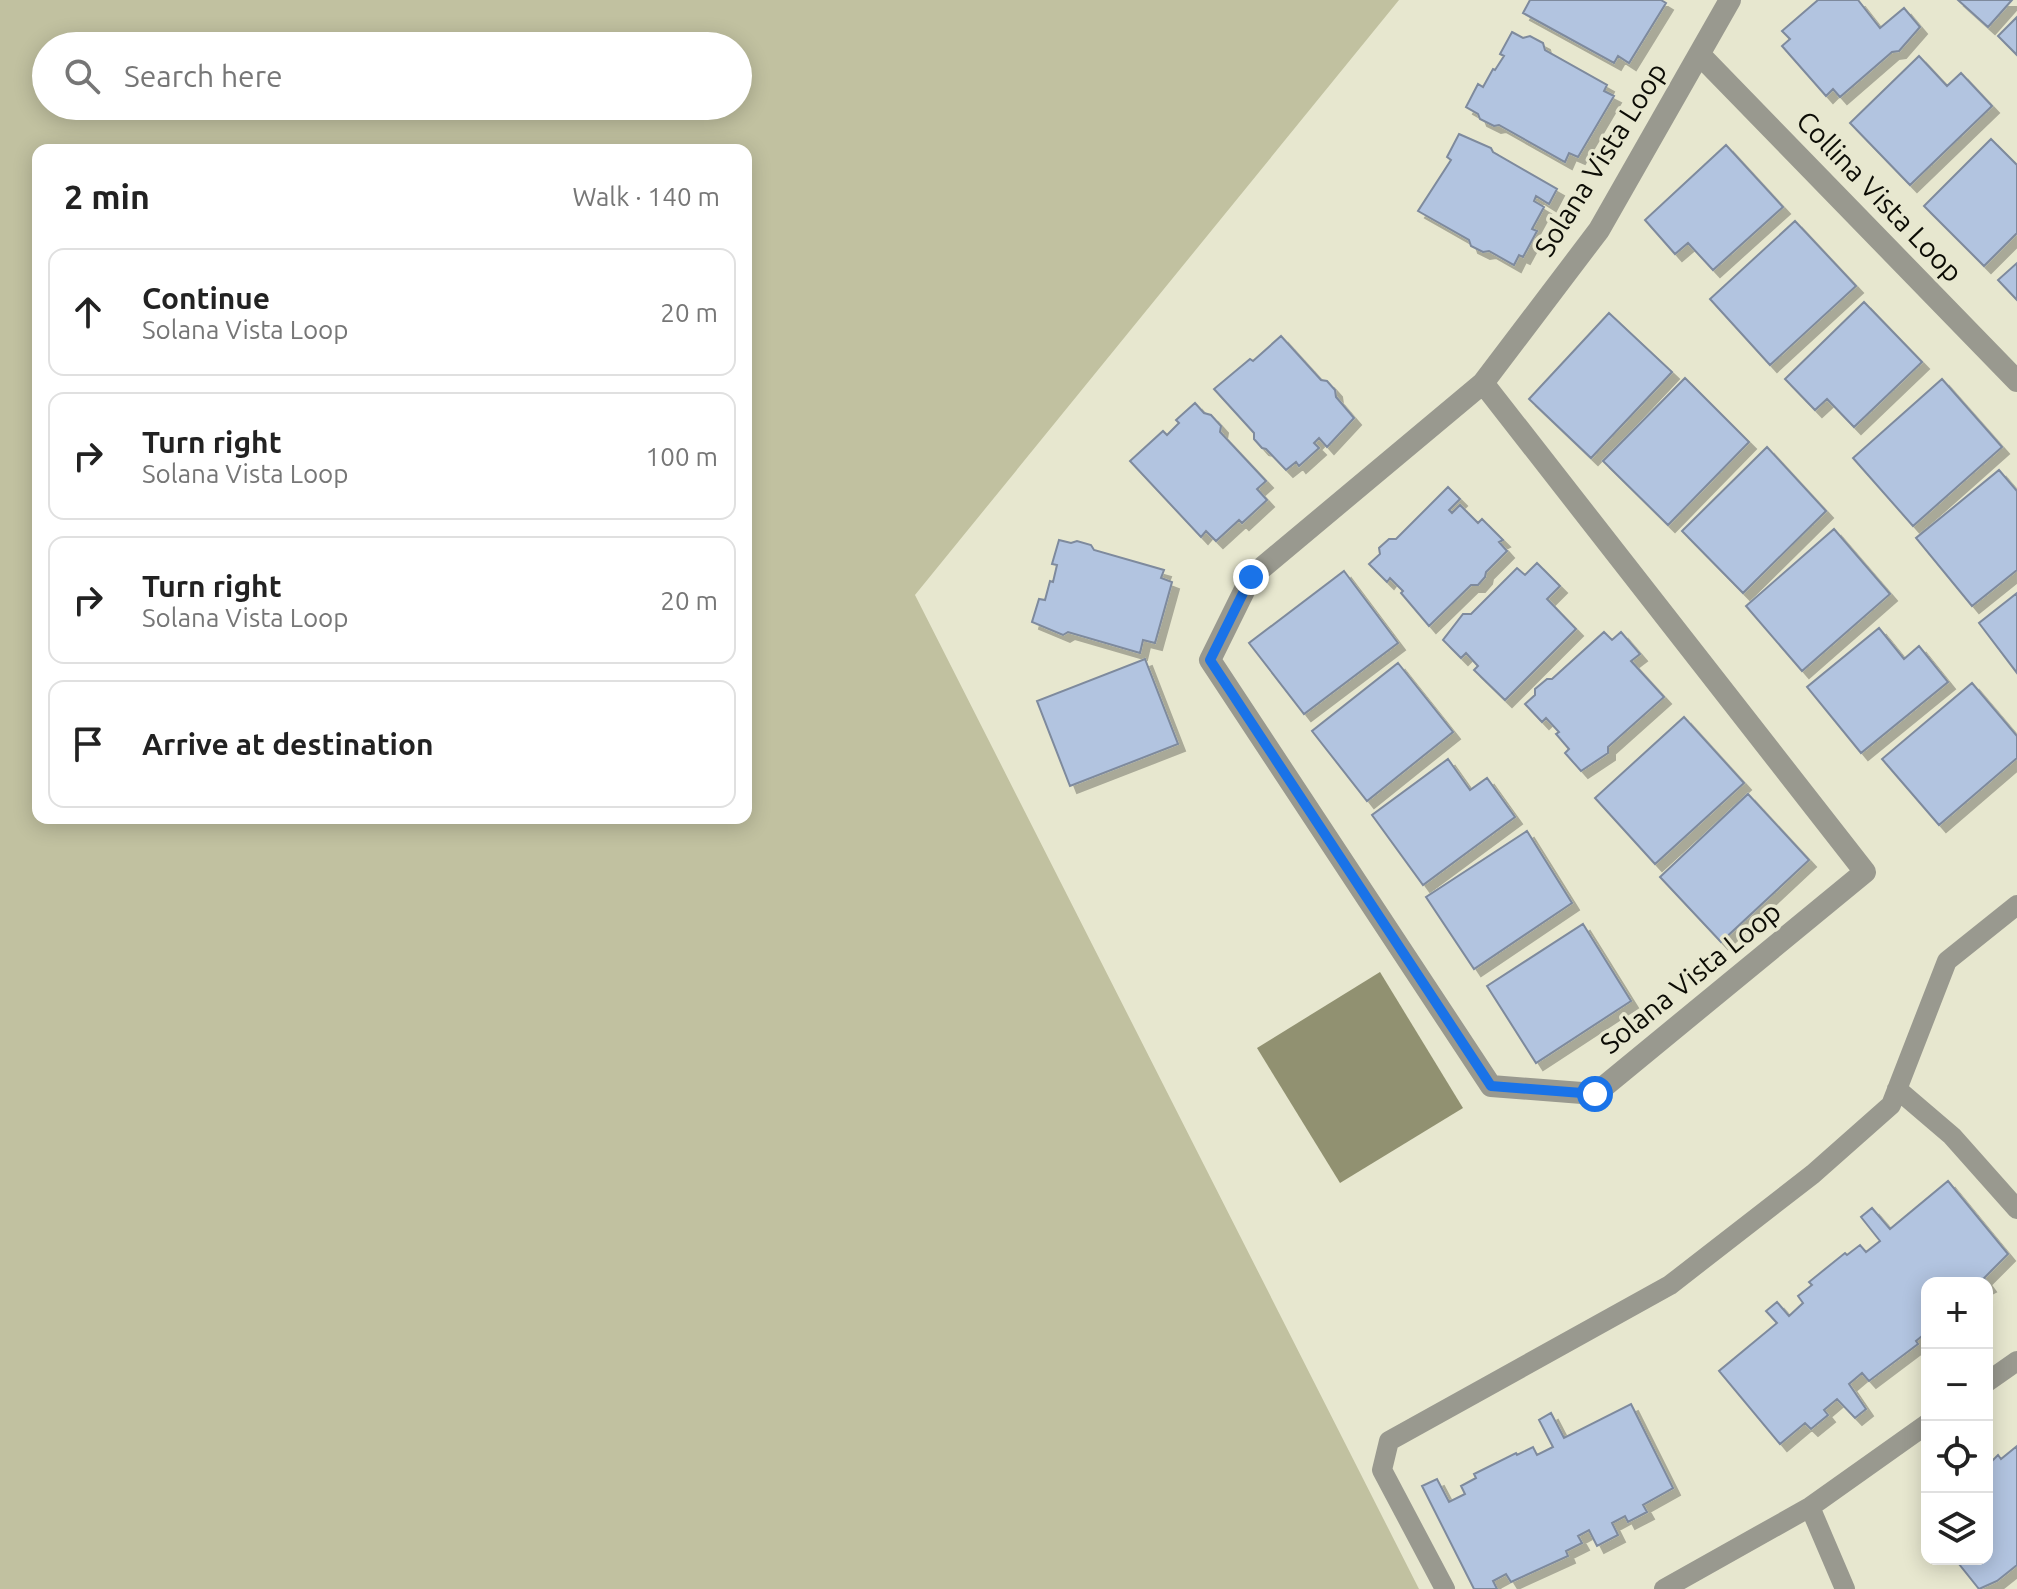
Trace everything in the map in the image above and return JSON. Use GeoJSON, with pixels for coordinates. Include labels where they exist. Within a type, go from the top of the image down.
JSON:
{"type":"FeatureCollection","features":[{"type":"Feature","properties":{"kind":"street","name":"Solana Vista Loop"},"geometry":{"type":"LineString","coordinates":[[1483,383],[1865,872],[1595,1094],[1491,1086],[1210,660],[1251,577],[1483,383],[1599,230],[1730,0]]}},
{"type":"Feature","properties":{"kind":"street","name":"Collina Vista Loop"},"geometry":{"type":"LineString","coordinates":[[1700,55],[2017,381]]}},
{"type":"Feature","properties":{"kind":"lane"},"geometry":{"type":"LineString","coordinates":[[1445,1589],[1382,1470],[1389,1441],[1670,1285],[1813,1174],[1891,1105],[1947,961],[2017,905]]}},
{"type":"Feature","properties":{"kind":"lane"},"geometry":{"type":"LineString","coordinates":[[1897,1089],[1952,1136],[2017,1209]]}},
{"type":"Feature","properties":{"kind":"lane"},"geometry":{"type":"LineString","coordinates":[[1993,1378],[2017,1361]]}},
{"type":"Feature","properties":{"kind":"lane"},"geometry":{"type":"LineString","coordinates":[[1664,1589],[1810,1507],[1921,1428]]}},
{"type":"Feature","properties":{"kind":"lane"},"geometry":{"type":"LineString","coordinates":[[1810,1507],[1845,1589]]}},
{"type":"Feature","properties":{"kind":"shaded area"},"geometry":{"type":"Polygon","coordinates":[[[0,0],[1399,0],[915,595],[1419,1589],[0,1589],[0,0]]]}},
{"type":"Feature","properties":{"kind":"shaded area"},"geometry":{"type":"Polygon","coordinates":[[[1380,972],[1463,1108],[1340,1183],[1257,1048],[1380,972]]]}},
{"type":"Feature","properties":{"kind":"building"},"geometry":{"type":"Polygon","coordinates":[[[1530,0],[1661,0],[1666,3],[1629,63],[1618,56],[1614,63],[1523,13],[1530,0]]]}},
{"type":"Feature","properties":{"kind":"building"},"geometry":{"type":"Polygon","coordinates":[[[1818,0],[1858,0],[1880,28],[1904,8],[1920,27],[1899,51],[1892,52],[1840,97],[1833,89],[1826,96],[1782,46],[1790,39],[1782,31],[1818,0]]]}},
{"type":"Feature","properties":{"kind":"building"},"geometry":{"type":"Polygon","coordinates":[[[1958,0],[2012,0],[1988,27],[1958,0]]]}},
{"type":"Feature","properties":{"kind":"building"},"geometry":{"type":"Polygon","coordinates":[[[2017,17],[2017,55],[1998,36],[2017,17]]]}},
{"type":"Feature","properties":{"kind":"building"},"geometry":{"type":"Polygon","coordinates":[[[1512,32],[1543,43],[1545,50],[1607,85],[1604,91],[1614,96],[1578,157],[1569,153],[1565,162],[1499,125],[1494,126],[1480,119],[1478,114],[1466,107],[1478,84],[1483,87],[1504,56],[1500,54],[1512,32]]]}},
{"type":"Feature","properties":{"kind":"building"},"geometry":{"type":"Polygon","coordinates":[[[1919,56],[1947,86],[1961,73],[1992,106],[1910,185],[1850,123],[1919,56]]]}},
{"type":"Feature","properties":{"kind":"building"},"geometry":{"type":"Polygon","coordinates":[[[1459,134],[1491,148],[1557,189],[1549,204],[1536,196],[1534,201],[1544,207],[1532,229],[1537,231],[1523,257],[1519,255],[1514,265],[1489,251],[1483,252],[1471,246],[1469,240],[1418,211],[1451,160],[1447,157],[1459,134]]]}},
{"type":"Feature","properties":{"kind":"building"},"geometry":{"type":"Polygon","coordinates":[[[1991,139],[2017,165],[2017,233],[1984,266],[1924,206],[1991,139]]]}},
{"type":"Feature","properties":{"kind":"building"},"geometry":{"type":"Polygon","coordinates":[[[1726,145],[1783,207],[1713,270],[1688,243],[1675,254],[1645,220],[1726,145]]]}},
{"type":"Feature","properties":{"kind":"building"},"geometry":{"type":"Polygon","coordinates":[[[1795,221],[1856,286],[1770,365],[1710,299],[1795,221]]]}},
{"type":"Feature","properties":{"kind":"building"},"geometry":{"type":"Polygon","coordinates":[[[2017,263],[2017,300],[1998,280],[2017,263]]]}},
{"type":"Feature","properties":{"kind":"building"},"geometry":{"type":"Polygon","coordinates":[[[1864,302],[1922,362],[1854,427],[1827,399],[1815,410],[1785,379],[1864,302]]]}},
{"type":"Feature","properties":{"kind":"building"},"geometry":{"type":"Polygon","coordinates":[[[1609,313],[1672,372],[1591,458],[1529,399],[1609,313]]]}},
{"type":"Feature","properties":{"kind":"building"},"geometry":{"type":"Polygon","coordinates":[[[1281,336],[1321,380],[1327,381],[1354,418],[1327,447],[1319,438],[1314,443],[1319,448],[1299,466],[1296,462],[1286,470],[1254,439],[1254,433],[1214,389],[1281,336]]]}},
{"type":"Feature","properties":{"kind":"building"},"geometry":{"type":"Polygon","coordinates":[[[1685,378],[1749,442],[1668,525],[1603,461],[1685,378]]]}},
{"type":"Feature","properties":{"kind":"building"},"geometry":{"type":"Polygon","coordinates":[[[1942,379],[2002,447],[1913,526],[1853,458],[1942,379]]]}},
{"type":"Feature","properties":{"kind":"building"},"geometry":{"type":"Polygon","coordinates":[[[1195,403],[1204,413],[1211,415],[1221,426],[1220,432],[1266,481],[1257,489],[1267,500],[1216,541],[1206,531],[1201,537],[1130,461],[1163,431],[1167,435],[1179,423],[1176,420],[1195,403]]]}},
{"type":"Feature","properties":{"kind":"building"},"geometry":{"type":"Polygon","coordinates":[[[1767,447],[1826,511],[1743,593],[1682,531],[1767,447]]]}},
{"type":"Feature","properties":{"kind":"building"},"geometry":{"type":"Polygon","coordinates":[[[1999,470],[2017,491],[2017,570],[1972,606],[1916,538],[1999,470]]]}},
{"type":"Feature","properties":{"kind":"building"},"geometry":{"type":"Polygon","coordinates":[[[1448,487],[1460,499],[1449,510],[1452,513],[1460,505],[1478,523],[1482,519],[1503,540],[1499,542],[1507,551],[1478,585],[1471,585],[1429,626],[1401,593],[1403,591],[1390,578],[1387,582],[1369,564],[1380,554],[1379,548],[1389,539],[1396,539],[1448,487]]]}},
{"type":"Feature","properties":{"kind":"building"},"geometry":{"type":"Polygon","coordinates":[[[1834,529],[1890,594],[1802,671],[1746,606],[1834,529]]]}},
{"type":"Feature","properties":{"kind":"building"},"geometry":{"type":"Polygon","coordinates":[[[1059,540],[1091,545],[1094,550],[1164,570],[1161,578],[1172,582],[1155,643],[1143,640],[1140,653],[1068,632],[1063,635],[1032,622],[1039,599],[1045,600],[1050,581],[1053,582],[1057,565],[1052,564],[1059,540]]]}},
{"type":"Feature","properties":{"kind":"building"},"geometry":{"type":"Polygon","coordinates":[[[1537,563],[1560,586],[1547,599],[1576,629],[1505,700],[1474,670],[1478,666],[1466,653],[1461,658],[1443,640],[1463,614],[1471,614],[1517,568],[1525,575],[1537,563]]]}},
{"type":"Feature","properties":{"kind":"building"},"geometry":{"type":"Polygon","coordinates":[[[1344,571],[1398,643],[1304,714],[1249,643],[1344,571]]]}},
{"type":"Feature","properties":{"kind":"building"},"geometry":{"type":"Polygon","coordinates":[[[2017,593],[2017,673],[1979,623],[2017,593]]]}},
{"type":"Feature","properties":{"kind":"building"},"geometry":{"type":"Polygon","coordinates":[[[1879,628],[1904,659],[1919,646],[1948,682],[1861,753],[1807,687],[1879,628]]]}},
{"type":"Feature","properties":{"kind":"building"},"geometry":{"type":"Polygon","coordinates":[[[1604,632],[1612,640],[1621,632],[1640,654],[1631,661],[1664,697],[1608,747],[1608,753],[1581,771],[1565,753],[1569,749],[1556,734],[1559,732],[1546,718],[1542,722],[1525,704],[1535,695],[1535,689],[1547,679],[1552,679],[1604,632]]]}},
{"type":"Feature","properties":{"kind":"building"},"geometry":{"type":"Polygon","coordinates":[[[1145,659],[1178,744],[1070,786],[1037,701],[1145,659]]]}},
{"type":"Feature","properties":{"kind":"building"},"geometry":{"type":"Polygon","coordinates":[[[1398,663],[1453,732],[1367,801],[1312,731],[1398,663]]]}},
{"type":"Feature","properties":{"kind":"building"},"geometry":{"type":"Polygon","coordinates":[[[1972,683],[2017,736],[2017,758],[1939,825],[1882,759],[1972,683]]]}},
{"type":"Feature","properties":{"kind":"building"},"geometry":{"type":"Polygon","coordinates":[[[1684,717],[1744,783],[1655,864],[1595,798],[1684,717]]]}},
{"type":"Feature","properties":{"kind":"building"},"geometry":{"type":"Polygon","coordinates":[[[1448,759],[1470,790],[1487,778],[1515,817],[1423,885],[1372,815],[1448,759]]]}},
{"type":"Feature","properties":{"kind":"building"},"geometry":{"type":"Polygon","coordinates":[[[1748,794],[1809,860],[1721,942],[1660,877],[1748,794]]]}},
{"type":"Feature","properties":{"kind":"building"},"geometry":{"type":"Polygon","coordinates":[[[1527,831],[1572,903],[1474,969],[1426,897],[1527,831]]]}},
{"type":"Feature","properties":{"kind":"building"},"geometry":{"type":"Polygon","coordinates":[[[1583,924],[1631,1001],[1536,1063],[1487,986],[1583,924]]]}},
{"type":"Feature","properties":{"kind":"building"},"geometry":{"type":"Polygon","coordinates":[[[1948,1181],[2008,1254],[1985,1277],[1921,1277],[1921,1337],[1916,1341],[1918,1344],[1869,1381],[1862,1373],[1849,1384],[1866,1409],[1855,1418],[1837,1399],[1824,1410],[1828,1415],[1811,1429],[1805,1423],[1780,1444],[1719,1371],[1777,1323],[1766,1311],[1777,1302],[1789,1316],[1803,1303],[1798,1296],[1812,1285],[1809,1282],[1845,1253],[1847,1255],[1860,1245],[1866,1252],[1880,1241],[1861,1217],[1872,1208],[1890,1229],[1948,1181]]]}},
{"type":"Feature","properties":{"kind":"building"},"geometry":{"type":"Polygon","coordinates":[[[1631,1404],[1673,1488],[1643,1505],[1647,1512],[1628,1522],[1625,1516],[1612,1523],[1618,1535],[1597,1546],[1589,1530],[1578,1536],[1582,1543],[1566,1551],[1568,1556],[1511,1582],[1506,1574],[1493,1581],[1497,1589],[1474,1589],[1422,1486],[1437,1479],[1449,1502],[1465,1494],[1461,1486],[1476,1478],[1474,1474],[1533,1447],[1537,1455],[1553,1447],[1539,1420],[1551,1413],[1564,1438],[1631,1404]]]}},
{"type":"Feature","properties":{"kind":"building"},"geometry":{"type":"Polygon","coordinates":[[[2017,1446],[2017,1565],[1997,1581],[1979,1589],[1960,1565],[1993,1565],[1993,1460],[1998,1455],[2001,1459],[2017,1446]]]}},
{"type":"Feature","properties":{"kind":"route"},"geometry":{"type":"LineString","coordinates":[[1251,577],[1210,660],[1491,1086],[1595,1094]]}}]}
